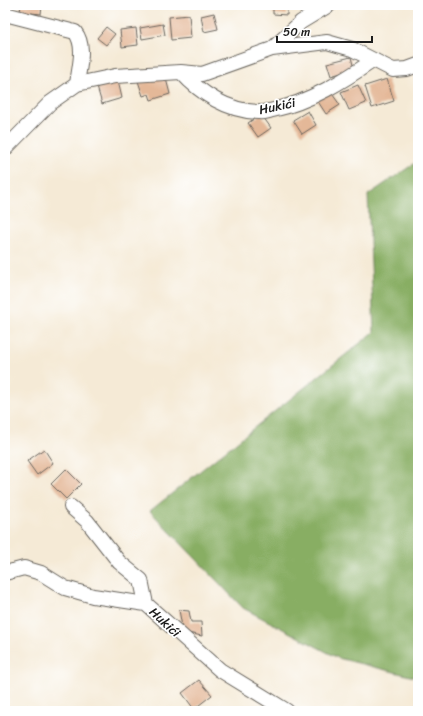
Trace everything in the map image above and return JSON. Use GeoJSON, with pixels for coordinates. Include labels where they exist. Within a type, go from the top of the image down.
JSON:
{"type":"FeatureCollection","features":[{"type":"Feature","properties":{"kind":"street"},"geometry":{"type":"LineString","coordinates":[[272,49],[301,22],[329,5]]}},
{"type":"Feature","properties":{"kind":"street"},"geometry":{"type":"LineString","coordinates":[[5,14],[75,32],[80,38],[81,49],[77,84]]}},
{"type":"Feature","properties":{"kind":"street"},"geometry":{"type":"LineString","coordinates":[[5,149],[50,103],[77,84],[115,76],[181,72],[202,74],[272,49],[327,42],[352,49],[393,70],[407,69],[418,65]]}},
{"type":"Feature","properties":{"kind":"street","name":"Hukići"},"geometry":{"type":"LineString","coordinates":[[181,72],[194,87],[234,109],[259,112],[284,107],[312,97],[347,78],[374,60]]}},
{"type":"Feature","properties":{"kind":"street"},"geometry":{"type":"LineString","coordinates":[[71,507],[87,521],[119,562],[141,580],[146,604]]}},
{"type":"Feature","properties":{"kind":"street","name":"Hukići"},"geometry":{"type":"LineString","coordinates":[[5,573],[24,568],[41,573],[65,588],[93,596],[146,604],[220,670],[287,711]]}},
{"type":"Feature","properties":{"kind":"green space"},"geometry":{"type":"Polygon","coordinates":[[[418,161],[418,678],[338,658],[243,608],[150,511],[374,332],[368,195],[418,161]]]}},
{"type":"Feature","properties":{"kind":"building"},"geometry":{"type":"Polygon","coordinates":[[[21,5],[42,5],[41,14],[20,12],[21,5]]]}},
{"type":"Feature","properties":{"kind":"building"},"geometry":{"type":"Polygon","coordinates":[[[273,5],[287,5],[287,15],[273,14],[273,5]]]}},
{"type":"Feature","properties":{"kind":"building"},"geometry":{"type":"Polygon","coordinates":[[[214,13],[218,29],[204,32],[201,16],[214,13]]]}},
{"type":"Feature","properties":{"kind":"building"},"geometry":{"type":"Polygon","coordinates":[[[189,15],[191,38],[171,40],[169,17],[189,15]]]}},
{"type":"Feature","properties":{"kind":"building"},"geometry":{"type":"Polygon","coordinates":[[[163,24],[165,35],[142,39],[140,28],[163,24]]]}},
{"type":"Feature","properties":{"kind":"building"},"geometry":{"type":"Polygon","coordinates":[[[106,27],[115,34],[106,45],[97,38],[106,27]]]}},
{"type":"Feature","properties":{"kind":"building"},"geometry":{"type":"Polygon","coordinates":[[[136,28],[138,45],[122,47],[120,30],[136,28]]]}},
{"type":"Feature","properties":{"kind":"building"},"geometry":{"type":"Polygon","coordinates":[[[351,57],[354,69],[331,76],[327,63],[351,57]]]}},
{"type":"Feature","properties":{"kind":"building"},"geometry":{"type":"Polygon","coordinates":[[[165,75],[170,94],[151,100],[149,94],[143,96],[138,81],[165,75]]]}},
{"type":"Feature","properties":{"kind":"building"},"geometry":{"type":"Polygon","coordinates":[[[387,79],[394,101],[372,108],[365,86],[387,79]]]}},
{"type":"Feature","properties":{"kind":"building"},"geometry":{"type":"Polygon","coordinates":[[[118,81],[122,98],[102,104],[97,87],[118,81]]]}},
{"type":"Feature","properties":{"kind":"building"},"geometry":{"type":"Polygon","coordinates":[[[358,85],[366,103],[349,110],[341,92],[358,85]]]}},
{"type":"Feature","properties":{"kind":"building"},"geometry":{"type":"Polygon","coordinates":[[[330,91],[340,105],[326,114],[317,100],[330,91]]]}},
{"type":"Feature","properties":{"kind":"building"},"geometry":{"type":"Polygon","coordinates":[[[308,111],[316,125],[302,134],[293,120],[308,111]]]}},
{"type":"Feature","properties":{"kind":"building"},"geometry":{"type":"Polygon","coordinates":[[[261,114],[271,128],[258,137],[248,123],[261,114]]]}},
{"type":"Feature","properties":{"kind":"building"},"geometry":{"type":"Polygon","coordinates":[[[44,449],[53,463],[37,475],[27,461],[44,449]]]}},
{"type":"Feature","properties":{"kind":"building"},"geometry":{"type":"Polygon","coordinates":[[[66,469],[81,484],[66,499],[51,484],[66,469]]]}},
{"type":"Feature","properties":{"kind":"building"},"geometry":{"type":"Polygon","coordinates":[[[179,610],[189,611],[191,622],[201,622],[202,636],[183,632],[179,610]]]}},
{"type":"Feature","properties":{"kind":"building"},"geometry":{"type":"Polygon","coordinates":[[[199,680],[212,695],[194,709],[182,693],[199,680]]]}}]}
